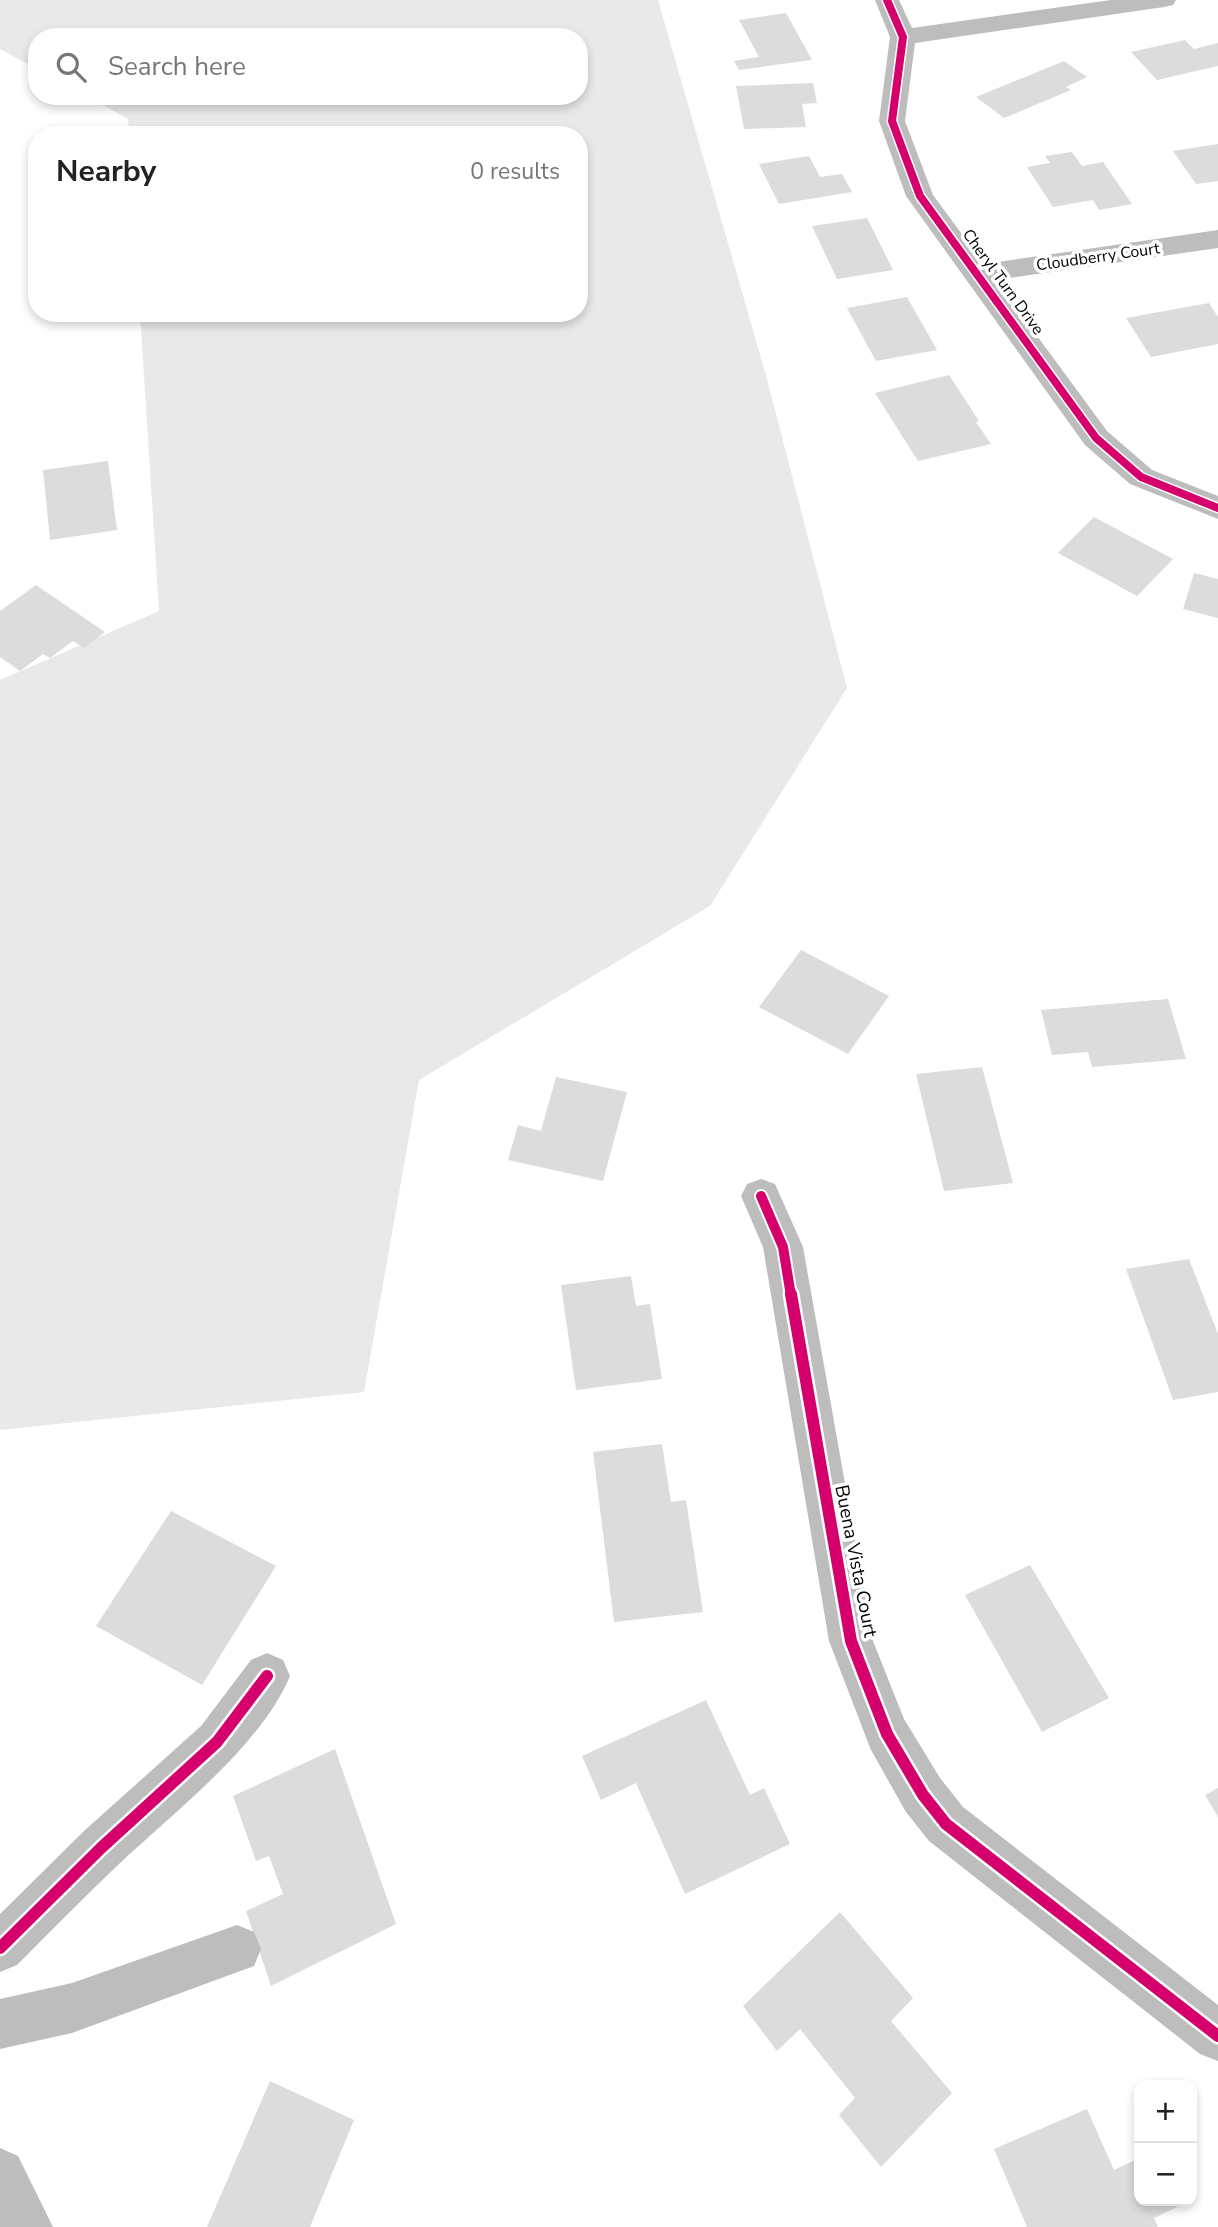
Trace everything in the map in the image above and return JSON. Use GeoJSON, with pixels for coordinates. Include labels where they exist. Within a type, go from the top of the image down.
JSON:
{"type":"FeatureCollection","features":[{"type":"Feature","properties":{"kind":"street"},"geometry":{"type":"LineString","coordinates":[[887,0],[903,37],[1164,0]]}},
{"type":"Feature","properties":{"kind":"street","name":"Cheryl Turn Drive"},"geometry":{"type":"LineString","coordinates":[[903,37],[892,121],[920,196],[1096,438],[1141,477],[1218,508]]}},
{"type":"Feature","properties":{"kind":"street","name":"Cloudberry Court"},"geometry":{"type":"LineString","coordinates":[[978,274],[1218,239]]}},
{"type":"Feature","properties":{"kind":"street","name":"Buena Vista Court"},"geometry":{"type":"LineString","coordinates":[[761,1196],[783,1247],[851,1641],[887,1734],[923,1795],[946,1824],[1218,2036]]}},
{"type":"Feature","properties":{"kind":"street"},"geometry":{"type":"LineString","coordinates":[[0,1948],[101,1848],[217,1742],[268,1676]]}},
{"type":"Feature","properties":{"kind":"street"},"geometry":{"type":"LineString","coordinates":[[0,2024],[72,2008],[237,1949]]}},
{"type":"Feature","properties":{"kind":"street"},"geometry":{"type":"LineString","coordinates":[[0,2174],[27,2227]]}},
{"type":"Feature","properties":{"kind":"shaded area"},"geometry":{"type":"Polygon","coordinates":[[[0,0],[658,0],[767,379],[847,688],[710,906],[419,1080],[364,1392],[0,1430],[0,680],[159,611],[141,322],[588,322],[588,126],[128,126],[128,119],[103,105],[588,105],[588,28],[28,28],[28,64],[0,49],[0,0]]]}},
{"type":"Feature","properties":{"kind":"building"},"geometry":{"type":"Polygon","coordinates":[[[786,13],[812,60],[739,70],[734,61],[759,57],[739,20],[786,13]]]}},
{"type":"Feature","properties":{"kind":"building"},"geometry":{"type":"Polygon","coordinates":[[[1185,40],[1194,49],[1218,43],[1218,66],[1157,80],[1131,52],[1185,40]]]}},
{"type":"Feature","properties":{"kind":"building"},"geometry":{"type":"Polygon","coordinates":[[[1064,61],[1087,77],[1066,87],[1071,90],[1004,118],[976,97],[1064,61]]]}},
{"type":"Feature","properties":{"kind":"building"},"geometry":{"type":"Polygon","coordinates":[[[813,83],[817,103],[802,104],[806,127],[744,129],[736,86],[813,83]]]}},
{"type":"Feature","properties":{"kind":"building"},"geometry":{"type":"Polygon","coordinates":[[[1218,144],[1218,181],[1196,184],[1173,151],[1218,144]]]}},
{"type":"Feature","properties":{"kind":"building"},"geometry":{"type":"Polygon","coordinates":[[[1072,152],[1082,166],[1103,162],[1132,204],[1099,210],[1093,200],[1053,207],[1027,167],[1050,163],[1045,156],[1072,152]]]}},
{"type":"Feature","properties":{"kind":"building"},"geometry":{"type":"Polygon","coordinates":[[[809,156],[820,177],[842,174],[852,192],[779,204],[759,164],[809,156]]]}},
{"type":"Feature","properties":{"kind":"building"},"geometry":{"type":"Polygon","coordinates":[[[867,218],[893,270],[837,279],[812,226],[867,218]]]}},
{"type":"Feature","properties":{"kind":"building"},"geometry":{"type":"Polygon","coordinates":[[[907,297],[937,350],[876,361],[847,308],[907,297]]]}},
{"type":"Feature","properties":{"kind":"building"},"geometry":{"type":"Polygon","coordinates":[[[1209,303],[1218,317],[1218,344],[1151,357],[1126,318],[1209,303]]]}},
{"type":"Feature","properties":{"kind":"building"},"geometry":{"type":"Polygon","coordinates":[[[949,375],[991,444],[918,461],[875,393],[949,375]]]}},
{"type":"Feature","properties":{"kind":"building"},"geometry":{"type":"Polygon","coordinates":[[[108,461],[117,530],[50,540],[43,470],[108,461]]]}},
{"type":"Feature","properties":{"kind":"building"},"geometry":{"type":"Polygon","coordinates":[[[1094,517],[1173,559],[1137,596],[1058,553],[1094,517]]]}},
{"type":"Feature","properties":{"kind":"building"},"geometry":{"type":"Polygon","coordinates":[[[1194,573],[1218,579],[1218,618],[1183,609],[1194,573]]]}},
{"type":"Feature","properties":{"kind":"building"},"geometry":{"type":"Polygon","coordinates":[[[36,585],[105,632],[84,648],[73,641],[50,658],[43,654],[20,671],[0,657],[0,611],[36,585]]]}},
{"type":"Feature","properties":{"kind":"building"},"geometry":{"type":"Polygon","coordinates":[[[801,950],[889,996],[848,1054],[759,1007],[801,950]]]}},
{"type":"Feature","properties":{"kind":"building"},"geometry":{"type":"Polygon","coordinates":[[[1168,999],[1186,1059],[1092,1067],[1088,1052],[1052,1055],[1041,1010],[1168,999]]]}},
{"type":"Feature","properties":{"kind":"building"},"geometry":{"type":"Polygon","coordinates":[[[982,1067],[1013,1183],[944,1191],[916,1074],[982,1067]]]}},
{"type":"Feature","properties":{"kind":"building"},"geometry":{"type":"Polygon","coordinates":[[[556,1077],[627,1092],[603,1181],[508,1160],[518,1125],[541,1131],[556,1077]]]}},
{"type":"Feature","properties":{"kind":"building"},"geometry":{"type":"Polygon","coordinates":[[[1189,1259],[1218,1334],[1218,1392],[1173,1400],[1126,1269],[1189,1259]]]}},
{"type":"Feature","properties":{"kind":"building"},"geometry":{"type":"Polygon","coordinates":[[[631,1276],[636,1306],[650,1304],[662,1379],[576,1390],[561,1285],[631,1276]]]}},
{"type":"Feature","properties":{"kind":"building"},"geometry":{"type":"Polygon","coordinates":[[[662,1444],[671,1502],[686,1500],[703,1612],[614,1622],[593,1452],[662,1444]]]}},
{"type":"Feature","properties":{"kind":"building"},"geometry":{"type":"Polygon","coordinates":[[[171,1511],[276,1566],[202,1685],[96,1626],[171,1511]]]}},
{"type":"Feature","properties":{"kind":"building"},"geometry":{"type":"Polygon","coordinates":[[[1030,1565],[1109,1698],[1042,1732],[965,1595],[1030,1565]]]}},
{"type":"Feature","properties":{"kind":"building"},"geometry":{"type":"Polygon","coordinates":[[[706,1700],[750,1795],[764,1788],[790,1844],[685,1894],[636,1783],[601,1800],[582,1756],[706,1700]]]}},
{"type":"Feature","properties":{"kind":"building"},"geometry":{"type":"Polygon","coordinates":[[[335,1749],[396,1924],[271,1986],[246,1911],[283,1894],[269,1856],[256,1861],[233,1796],[335,1749]]]}},
{"type":"Feature","properties":{"kind":"building"},"geometry":{"type":"Polygon","coordinates":[[[1218,1788],[1218,1817],[1205,1795],[1218,1788]]]}},
{"type":"Feature","properties":{"kind":"building"},"geometry":{"type":"Polygon","coordinates":[[[840,1912],[913,1998],[891,2021],[952,2093],[881,2167],[839,2115],[855,2098],[800,2029],[777,2051],[743,2006],[840,1912]]]}},
{"type":"Feature","properties":{"kind":"building"},"geometry":{"type":"Polygon","coordinates":[[[270,2081],[354,2120],[310,2227],[207,2227],[270,2081]]]}},
{"type":"Feature","properties":{"kind":"building"},"geometry":{"type":"Polygon","coordinates":[[[1087,2109],[1114,2170],[1134,2160],[1134,2206],[1177,2207],[1154,2218],[1158,2227],[1027,2227],[994,2149],[1087,2109]]]}},
{"type":"Feature","properties":{"kind":"cycle path"},"geometry":{"type":"LineString","coordinates":[[887,0],[903,37],[892,121],[920,196],[1096,438],[1141,477],[1218,508]]}},
{"type":"Feature","properties":{"kind":"cycle path"},"geometry":{"type":"LineString","coordinates":[[761,1196],[783,1247],[851,1641],[887,1734],[923,1795],[946,1824],[1218,2036]]}},
{"type":"Feature","properties":{"kind":"cycle path"},"geometry":{"type":"LineString","coordinates":[[0,1948],[101,1848],[217,1742],[267,1676]]}}]}
